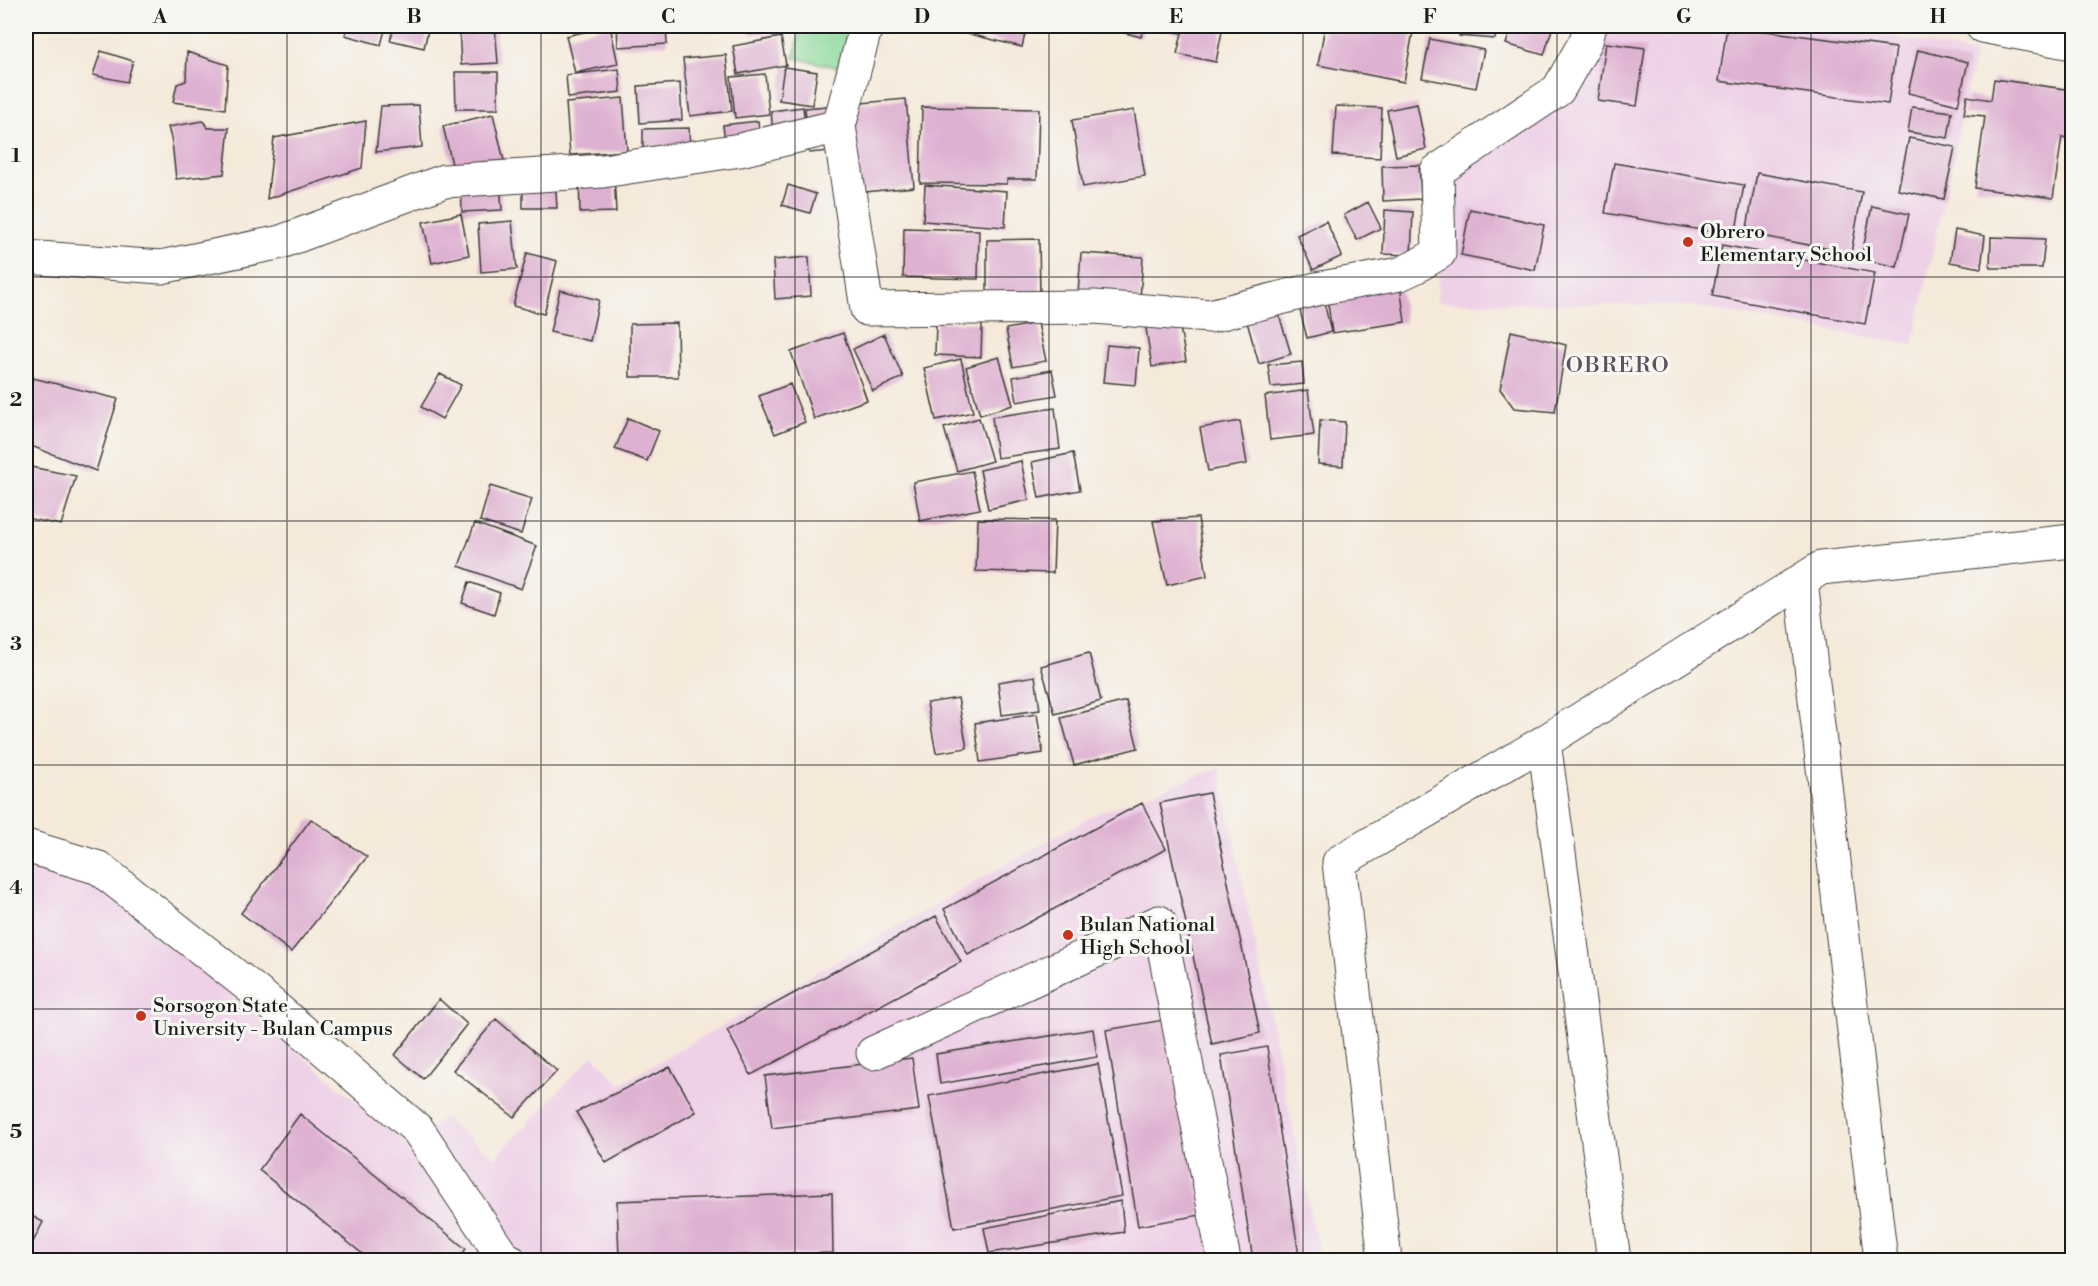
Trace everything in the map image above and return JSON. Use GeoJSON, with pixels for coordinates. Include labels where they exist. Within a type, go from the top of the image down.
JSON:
{"type":"FeatureCollection","features":[{"type":"Feature","properties":{"kind":"street"},"geometry":{"type":"LineString","coordinates":[[866,26],[839,126],[867,309],[1094,307],[1210,316],[1316,289],[1400,273],[1438,253],[1437,171],[1558,90],[1586,41],[1590,26]]}},
{"type":"Feature","properties":{"kind":"street"},"geometry":{"type":"LineString","coordinates":[[1982,26],[2073,44]]}},
{"type":"Feature","properties":{"kind":"street"},"geometry":{"type":"LineString","coordinates":[[26,257],[161,267],[280,242],[444,181],[603,171],[740,150],[839,126]]}},
{"type":"Feature","properties":{"kind":"street"},"geometry":{"type":"LineString","coordinates":[[1384,1260],[1338,862],[1544,742],[1821,568],[2073,541]]}},
{"type":"Feature","properties":{"kind":"street"},"geometry":{"type":"LineString","coordinates":[[1801,581],[1881,1260]]}},
{"type":"Feature","properties":{"kind":"street"},"geometry":{"type":"LineString","coordinates":[[1544,742],[1614,1260]]}},
{"type":"Feature","properties":{"kind":"street"},"geometry":{"type":"LineString","coordinates":[[26,846],[99,868],[264,998],[417,1130],[503,1257],[509,1260]]}},
{"type":"Feature","properties":{"kind":"street"},"geometry":{"type":"LineString","coordinates":[[873,1053],[1159,922],[1224,1260]]}},
{"type":"Feature","properties":{"kind":"shaded area","name":"Obrero Elementary School"},"geometry":{"type":"Polygon","coordinates":[[[1604,26],[1842,26],[1975,54],[1913,345],[1691,306],[1437,302],[1447,181],[1604,26]]]}},
{"type":"Feature","properties":{"kind":"shaded area","name":"Bulan National High School"},"geometry":{"type":"Polygon","coordinates":[[[1219,768],[1320,1260],[26,1260],[26,861],[101,883],[412,1149],[443,1117],[495,1158],[593,1055],[620,1084],[1093,815],[1219,768]]]}},
{"type":"Feature","properties":{"kind":"green space"},"geometry":{"type":"Polygon","coordinates":[[[801,26],[866,26],[856,71],[794,58],[801,26]]]}},
{"type":"Feature","properties":{"kind":"building"},"geometry":{"type":"Polygon","coordinates":[[[348,26],[386,26],[381,45],[345,35],[348,26]]]}},
{"type":"Feature","properties":{"kind":"building"},"geometry":{"type":"Polygon","coordinates":[[[395,26],[429,26],[424,48],[390,40],[395,26]]]}},
{"type":"Feature","properties":{"kind":"building"},"geometry":{"type":"Polygon","coordinates":[[[495,26],[498,63],[461,65],[459,27],[495,26]]]}},
{"type":"Feature","properties":{"kind":"building"},"geometry":{"type":"Polygon","coordinates":[[[610,26],[618,64],[575,73],[566,36],[610,26]]]}},
{"type":"Feature","properties":{"kind":"building"},"geometry":{"type":"Polygon","coordinates":[[[617,26],[666,26],[667,44],[618,47],[617,26]]]}},
{"type":"Feature","properties":{"kind":"building"},"geometry":{"type":"Polygon","coordinates":[[[748,26],[806,26],[806,32],[749,34],[748,26]]]}},
{"type":"Feature","properties":{"kind":"building"},"geometry":{"type":"Polygon","coordinates":[[[963,26],[1027,26],[1022,47],[961,32],[963,26]]]}},
{"type":"Feature","properties":{"kind":"building"},"geometry":{"type":"Polygon","coordinates":[[[1099,26],[1144,26],[1141,37],[1099,26]]]}},
{"type":"Feature","properties":{"kind":"building"},"geometry":{"type":"Polygon","coordinates":[[[1155,26],[1223,26],[1216,62],[1177,54],[1182,33],[1155,28],[1155,26]]]}},
{"type":"Feature","properties":{"kind":"building"},"geometry":{"type":"Polygon","coordinates":[[[1325,26],[1414,26],[1404,82],[1318,65],[1325,26]]]}},
{"type":"Feature","properties":{"kind":"building"},"geometry":{"type":"Polygon","coordinates":[[[1428,26],[1452,26],[1451,33],[1428,29],[1428,26]]]}},
{"type":"Feature","properties":{"kind":"building"},"geometry":{"type":"Polygon","coordinates":[[[1460,26],[1497,26],[1495,39],[1459,36],[1460,26]]]}},
{"type":"Feature","properties":{"kind":"building"},"geometry":{"type":"Polygon","coordinates":[[[1512,26],[1553,26],[1544,55],[1506,44],[1512,26]]]}},
{"type":"Feature","properties":{"kind":"building"},"geometry":{"type":"Polygon","coordinates":[[[1727,26],[1896,48],[1888,104],[1719,81],[1727,26]]]}},
{"type":"Feature","properties":{"kind":"building"},"geometry":{"type":"Polygon","coordinates":[[[781,37],[786,65],[738,74],[733,46],[781,37]]]}},
{"type":"Feature","properties":{"kind":"building"},"geometry":{"type":"Polygon","coordinates":[[[1430,39],[1484,50],[1476,88],[1422,78],[1430,39]]]}},
{"type":"Feature","properties":{"kind":"building"},"geometry":{"type":"Polygon","coordinates":[[[1606,43],[1645,48],[1637,106],[1598,101],[1606,43]]]}},
{"type":"Feature","properties":{"kind":"building"},"geometry":{"type":"Polygon","coordinates":[[[1918,50],[1968,62],[1958,105],[1908,93],[1918,50]]]}},
{"type":"Feature","properties":{"kind":"building"},"geometry":{"type":"Polygon","coordinates":[[[101,51],[133,61],[127,82],[93,75],[101,51]]]}},
{"type":"Feature","properties":{"kind":"building"},"geometry":{"type":"Polygon","coordinates":[[[187,52],[228,65],[225,109],[173,102],[177,84],[186,81],[187,52]]]}},
{"type":"Feature","properties":{"kind":"building"},"geometry":{"type":"Polygon","coordinates":[[[726,55],[732,111],[690,116],[683,59],[726,55]]]}},
{"type":"Feature","properties":{"kind":"building"},"geometry":{"type":"Polygon","coordinates":[[[784,67],[817,72],[812,105],[779,100],[784,67]]]}},
{"type":"Feature","properties":{"kind":"building"},"geometry":{"type":"Polygon","coordinates":[[[619,69],[621,92],[568,98],[566,75],[619,69]]]}},
{"type":"Feature","properties":{"kind":"building"},"geometry":{"type":"Polygon","coordinates":[[[455,72],[498,72],[498,109],[456,109],[455,72]]]}},
{"type":"Feature","properties":{"kind":"building"},"geometry":{"type":"Polygon","coordinates":[[[765,74],[769,114],[735,118],[731,77],[765,74]]]}},
{"type":"Feature","properties":{"kind":"building"},"geometry":{"type":"Polygon","coordinates":[[[1994,79],[2072,90],[2072,139],[2062,137],[2053,198],[1975,188],[1985,116],[1964,114],[1967,96],[1991,100],[1994,79]]]}},
{"type":"Feature","properties":{"kind":"building"},"geometry":{"type":"Polygon","coordinates":[[[680,83],[682,120],[640,123],[638,86],[680,83]]]}},
{"type":"Feature","properties":{"kind":"building"},"geometry":{"type":"Polygon","coordinates":[[[623,98],[627,151],[570,155],[566,103],[623,98]]]}},
{"type":"Feature","properties":{"kind":"building"},"geometry":{"type":"Polygon","coordinates":[[[906,99],[914,187],[845,194],[841,150],[809,153],[805,108],[906,99]]]}},
{"type":"Feature","properties":{"kind":"building"},"geometry":{"type":"Polygon","coordinates":[[[1417,104],[1426,149],[1396,156],[1387,110],[1417,104]]]}},
{"type":"Feature","properties":{"kind":"building"},"geometry":{"type":"Polygon","coordinates":[[[419,105],[422,147],[376,152],[381,106],[419,105]]]}},
{"type":"Feature","properties":{"kind":"building"},"geometry":{"type":"Polygon","coordinates":[[[1336,106],[1382,108],[1380,158],[1333,155],[1336,106]]]}},
{"type":"Feature","properties":{"kind":"building"},"geometry":{"type":"Polygon","coordinates":[[[803,107],[806,131],[773,134],[771,111],[803,107]]]}},
{"type":"Feature","properties":{"kind":"building"},"geometry":{"type":"Polygon","coordinates":[[[922,107],[1039,109],[1037,179],[1007,179],[1007,184],[920,183],[922,107]]]}},
{"type":"Feature","properties":{"kind":"building"},"geometry":{"type":"Polygon","coordinates":[[[1912,107],[1952,112],[1948,138],[1908,132],[1912,107]]]}},
{"type":"Feature","properties":{"kind":"building"},"geometry":{"type":"Polygon","coordinates":[[[1134,110],[1145,176],[1083,187],[1072,120],[1134,110]]]}},
{"type":"Feature","properties":{"kind":"building"},"geometry":{"type":"Polygon","coordinates":[[[493,114],[505,165],[455,177],[443,126],[493,114]]]}},
{"type":"Feature","properties":{"kind":"building"},"geometry":{"type":"Polygon","coordinates":[[[203,121],[208,128],[229,128],[224,174],[176,179],[168,127],[203,121]]]}},
{"type":"Feature","properties":{"kind":"building"},"geometry":{"type":"Polygon","coordinates":[[[366,121],[362,168],[267,199],[274,138],[366,121]]]}},
{"type":"Feature","properties":{"kind":"building"},"geometry":{"type":"Polygon","coordinates":[[[758,121],[762,158],[727,162],[723,125],[758,121]]]}},
{"type":"Feature","properties":{"kind":"building"},"geometry":{"type":"Polygon","coordinates":[[[689,128],[690,149],[643,150],[643,129],[689,128]]]}},
{"type":"Feature","properties":{"kind":"building"},"geometry":{"type":"Polygon","coordinates":[[[1909,138],[1955,147],[1944,199],[1898,190],[1909,138]]]}},
{"type":"Feature","properties":{"kind":"building"},"geometry":{"type":"Polygon","coordinates":[[[1614,163],[1744,185],[1735,236],[1605,213],[1614,163]]]}},
{"type":"Feature","properties":{"kind":"building"},"geometry":{"type":"Polygon","coordinates":[[[1419,165],[1421,199],[1383,201],[1382,166],[1419,165]]]}},
{"type":"Feature","properties":{"kind":"building"},"geometry":{"type":"Polygon","coordinates":[[[1757,173],[1862,192],[1851,253],[1746,233],[1757,173]]]}},
{"type":"Feature","properties":{"kind":"building"},"geometry":{"type":"Polygon","coordinates":[[[614,174],[616,212],[580,213],[579,175],[614,174]]]}},
{"type":"Feature","properties":{"kind":"building"},"geometry":{"type":"Polygon","coordinates":[[[555,178],[557,208],[523,208],[523,179],[555,178]]]}},
{"type":"Feature","properties":{"kind":"building"},"geometry":{"type":"Polygon","coordinates":[[[500,182],[502,210],[462,212],[461,184],[500,182]]]}},
{"type":"Feature","properties":{"kind":"building"},"geometry":{"type":"Polygon","coordinates":[[[788,185],[816,194],[810,213],[782,205],[788,185]]]}},
{"type":"Feature","properties":{"kind":"building"},"geometry":{"type":"Polygon","coordinates":[[[925,185],[1007,191],[1005,227],[923,221],[925,185]]]}},
{"type":"Feature","properties":{"kind":"building"},"geometry":{"type":"Polygon","coordinates":[[[1368,202],[1381,228],[1357,240],[1344,215],[1368,202]]]}},
{"type":"Feature","properties":{"kind":"building"},"geometry":{"type":"Polygon","coordinates":[[[1872,206],[1909,214],[1897,267],[1861,259],[1872,206]]]}},
{"type":"Feature","properties":{"kind":"building"},"geometry":{"type":"Polygon","coordinates":[[[1470,209],[1544,225],[1535,270],[1461,255],[1470,209]]]}},
{"type":"Feature","properties":{"kind":"building"},"geometry":{"type":"Polygon","coordinates":[[[1385,210],[1413,212],[1411,255],[1383,254],[1385,210]]]}},
{"type":"Feature","properties":{"kind":"building"},"geometry":{"type":"Polygon","coordinates":[[[461,214],[469,255],[432,263],[423,222],[461,214]]]}},
{"type":"Feature","properties":{"kind":"building"},"geometry":{"type":"Polygon","coordinates":[[[512,221],[517,269],[481,272],[478,224],[512,221]]]}},
{"type":"Feature","properties":{"kind":"building"},"geometry":{"type":"Polygon","coordinates":[[[1326,221],[1342,256],[1313,270],[1297,235],[1326,221]]]}},
{"type":"Feature","properties":{"kind":"building"},"geometry":{"type":"Polygon","coordinates":[[[904,228],[979,230],[978,279],[903,277],[904,228]]]}},
{"type":"Feature","properties":{"kind":"building"},"geometry":{"type":"Polygon","coordinates":[[[1955,230],[1985,236],[1981,268],[1950,262],[1955,230]]]}},
{"type":"Feature","properties":{"kind":"building"},"geometry":{"type":"Polygon","coordinates":[[[1991,237],[2045,239],[2042,268],[1990,268],[1991,237]]]}},
{"type":"Feature","properties":{"kind":"building"},"geometry":{"type":"Polygon","coordinates":[[[1039,239],[1040,296],[987,296],[987,240],[1039,239]]]}},
{"type":"Feature","properties":{"kind":"building"},"geometry":{"type":"Polygon","coordinates":[[[1722,245],[1875,273],[1865,324],[1712,296],[1722,245]]]}},
{"type":"Feature","properties":{"kind":"building"},"geometry":{"type":"Polygon","coordinates":[[[527,253],[557,261],[544,314],[513,306],[527,253]]]}},
{"type":"Feature","properties":{"kind":"building"},"geometry":{"type":"Polygon","coordinates":[[[1081,253],[1143,257],[1140,299],[1078,294],[1081,253]]]}},
{"type":"Feature","properties":{"kind":"building"},"geometry":{"type":"Polygon","coordinates":[[[809,257],[811,296],[775,299],[773,260],[809,257]]]}},
{"type":"Feature","properties":{"kind":"building"},"geometry":{"type":"Polygon","coordinates":[[[1399,278],[1405,322],[1332,333],[1326,288],[1399,278]]]}},
{"type":"Feature","properties":{"kind":"building"},"geometry":{"type":"Polygon","coordinates":[[[560,290],[599,300],[590,341],[550,332],[560,290]]]}},
{"type":"Feature","properties":{"kind":"building"},"geometry":{"type":"Polygon","coordinates":[[[1322,293],[1331,332],[1307,338],[1297,299],[1322,293]]]}},
{"type":"Feature","properties":{"kind":"building"},"geometry":{"type":"Polygon","coordinates":[[[1276,305],[1291,354],[1259,364],[1245,315],[1276,305]]]}},
{"type":"Feature","properties":{"kind":"building"},"geometry":{"type":"Polygon","coordinates":[[[1178,316],[1186,361],[1152,367],[1145,322],[1178,316]]]}},
{"type":"Feature","properties":{"kind":"building"},"geometry":{"type":"Polygon","coordinates":[[[936,322],[982,323],[981,357],[935,355],[936,322]]]}},
{"type":"Feature","properties":{"kind":"building"},"geometry":{"type":"Polygon","coordinates":[[[677,323],[678,377],[630,377],[630,324],[677,323]]]}},
{"type":"Feature","properties":{"kind":"building"},"geometry":{"type":"Polygon","coordinates":[[[1038,323],[1046,361],[1013,367],[1006,329],[1038,323]]]}},
{"type":"Feature","properties":{"kind":"building"},"geometry":{"type":"Polygon","coordinates":[[[1511,331],[1566,345],[1555,412],[1514,408],[1500,389],[1511,331]]]}},
{"type":"Feature","properties":{"kind":"building"},"geometry":{"type":"Polygon","coordinates":[[[843,333],[867,400],[814,419],[791,352],[843,333]]]}},
{"type":"Feature","properties":{"kind":"building"},"geometry":{"type":"Polygon","coordinates":[[[884,334],[903,377],[873,391],[853,349],[884,334]]]}},
{"type":"Feature","properties":{"kind":"building"},"geometry":{"type":"Polygon","coordinates":[[[1107,345],[1139,348],[1136,385],[1103,382],[1107,345]]]}},
{"type":"Feature","properties":{"kind":"building"},"geometry":{"type":"Polygon","coordinates":[[[999,357],[1013,405],[980,415],[966,367],[999,357]]]}},
{"type":"Feature","properties":{"kind":"building"},"geometry":{"type":"Polygon","coordinates":[[[961,359],[973,412],[936,420],[924,368],[961,359]]]}},
{"type":"Feature","properties":{"kind":"building"},"geometry":{"type":"Polygon","coordinates":[[[1302,362],[1304,384],[1271,387],[1268,365],[1302,362]]]}},
{"type":"Feature","properties":{"kind":"building"},"geometry":{"type":"Polygon","coordinates":[[[1052,370],[1057,395],[1017,402],[1013,377],[1052,370]]]}},
{"type":"Feature","properties":{"kind":"building"},"geometry":{"type":"Polygon","coordinates":[[[440,374],[461,385],[442,419],[421,407],[440,374]]]}},
{"type":"Feature","properties":{"kind":"building"},"geometry":{"type":"Polygon","coordinates":[[[33,378],[118,399],[96,471],[26,444],[26,399],[33,378]]]}},
{"type":"Feature","properties":{"kind":"building"},"geometry":{"type":"Polygon","coordinates":[[[790,384],[805,422],[775,434],[759,396],[790,384]]]}},
{"type":"Feature","properties":{"kind":"building"},"geometry":{"type":"Polygon","coordinates":[[[1308,390],[1314,435],[1270,440],[1265,396],[1308,390]]]}},
{"type":"Feature","properties":{"kind":"building"},"geometry":{"type":"Polygon","coordinates":[[[1055,408],[1060,449],[997,458],[992,417],[1055,408]]]}},
{"type":"Feature","properties":{"kind":"building"},"geometry":{"type":"Polygon","coordinates":[[[628,418],[659,431],[647,461],[615,449],[628,418]]]}},
{"type":"Feature","properties":{"kind":"building"},"geometry":{"type":"Polygon","coordinates":[[[979,418],[992,461],[957,471],[944,428],[979,418]]]}},
{"type":"Feature","properties":{"kind":"building"},"geometry":{"type":"Polygon","coordinates":[[[1320,420],[1345,422],[1343,466],[1318,464],[1320,420]]]}},
{"type":"Feature","properties":{"kind":"building"},"geometry":{"type":"Polygon","coordinates":[[[1240,421],[1247,464],[1208,471],[1200,428],[1240,421]]]}},
{"type":"Feature","properties":{"kind":"building"},"geometry":{"type":"Polygon","coordinates":[[[1073,453],[1080,490],[1039,498],[1032,462],[1073,453]]]}},
{"type":"Feature","properties":{"kind":"building"},"geometry":{"type":"Polygon","coordinates":[[[1021,461],[1029,500],[988,509],[980,470],[1021,461]]]}},
{"type":"Feature","properties":{"kind":"building"},"geometry":{"type":"Polygon","coordinates":[[[26,466],[76,476],[61,525],[26,518],[26,466]]]}},
{"type":"Feature","properties":{"kind":"building"},"geometry":{"type":"Polygon","coordinates":[[[972,471],[980,509],[920,521],[913,482],[972,471]]]}},
{"type":"Feature","properties":{"kind":"building"},"geometry":{"type":"Polygon","coordinates":[[[490,486],[532,499],[521,534],[480,521],[490,486]]]}},
{"type":"Feature","properties":{"kind":"building"},"geometry":{"type":"Polygon","coordinates":[[[1198,518],[1207,576],[1167,585],[1153,521],[1198,518]]]}},
{"type":"Feature","properties":{"kind":"building"},"geometry":{"type":"Polygon","coordinates":[[[978,519],[1055,520],[1053,573],[976,571],[978,519]]]}},
{"type":"Feature","properties":{"kind":"building"},"geometry":{"type":"Polygon","coordinates":[[[475,523],[537,546],[521,589],[459,566],[475,523]]]}},
{"type":"Feature","properties":{"kind":"building"},"geometry":{"type":"Polygon","coordinates":[[[469,582],[500,593],[494,614],[462,603],[469,582]]]}},
{"type":"Feature","properties":{"kind":"building"},"geometry":{"type":"Polygon","coordinates":[[[1089,653],[1101,701],[1055,714],[1041,666],[1089,653]]]}},
{"type":"Feature","properties":{"kind":"building"},"geometry":{"type":"Polygon","coordinates":[[[1035,676],[1040,710],[1002,715],[998,682],[1035,676]]]}},
{"type":"Feature","properties":{"kind":"building"},"geometry":{"type":"Polygon","coordinates":[[[958,698],[967,748],[936,753],[927,703],[958,698]]]}},
{"type":"Feature","properties":{"kind":"building"},"geometry":{"type":"Polygon","coordinates":[[[1126,701],[1138,748],[1074,765],[1061,718],[1126,701]]]}},
{"type":"Feature","properties":{"kind":"building"},"geometry":{"type":"Polygon","coordinates":[[[1037,714],[1043,753],[980,762],[975,723],[1037,714]]]}},
{"type":"Feature","properties":{"kind":"building"},"geometry":{"type":"Polygon","coordinates":[[[1209,793],[1260,1033],[1212,1044],[1160,803],[1209,793]]]}},
{"type":"Feature","properties":{"kind":"building"},"geometry":{"type":"Polygon","coordinates":[[[1142,803],[1166,849],[968,955],[944,909],[1142,803]]]}},
{"type":"Feature","properties":{"kind":"building"},"geometry":{"type":"Polygon","coordinates":[[[311,819],[367,857],[291,952],[241,913],[311,819]]]}},
{"type":"Feature","properties":{"kind":"building"},"geometry":{"type":"Polygon","coordinates":[[[936,916],[961,962],[751,1075],[727,1030],[936,916]]]}},
{"type":"Feature","properties":{"kind":"building"},"geometry":{"type":"Polygon","coordinates":[[[439,999],[467,1024],[423,1079],[395,1055],[439,999]]]}},
{"type":"Feature","properties":{"kind":"building"},"geometry":{"type":"Polygon","coordinates":[[[496,1019],[557,1071],[514,1117],[453,1070],[496,1019]]]}},
{"type":"Feature","properties":{"kind":"building"},"geometry":{"type":"Polygon","coordinates":[[[1169,1019],[1201,1215],[1138,1226],[1106,1030],[1169,1019]]]}},
{"type":"Feature","properties":{"kind":"building"},"geometry":{"type":"Polygon","coordinates":[[[1093,1029],[1097,1057],[940,1084],[936,1054],[1093,1029]]]}},
{"type":"Feature","properties":{"kind":"building"},"geometry":{"type":"Polygon","coordinates":[[[1267,1047],[1299,1256],[1253,1260],[1221,1055],[1267,1047]]]}},
{"type":"Feature","properties":{"kind":"building"},"geometry":{"type":"Polygon","coordinates":[[[912,1058],[919,1110],[772,1128],[765,1076],[912,1058]]]}},
{"type":"Feature","properties":{"kind":"building"},"geometry":{"type":"Polygon","coordinates":[[[1098,1064],[1122,1196],[954,1228],[929,1096],[1098,1064]]]}},
{"type":"Feature","properties":{"kind":"building"},"geometry":{"type":"Polygon","coordinates":[[[670,1067],[696,1112],[606,1163],[576,1112],[670,1067]]]}},
{"type":"Feature","properties":{"kind":"building"},"geometry":{"type":"Polygon","coordinates":[[[300,1114],[466,1249],[457,1260],[370,1260],[259,1170],[300,1114]]]}},
{"type":"Feature","properties":{"kind":"building"},"geometry":{"type":"Polygon","coordinates":[[[832,1193],[833,1253],[619,1258],[617,1201],[832,1193]]]}},
{"type":"Feature","properties":{"kind":"building"},"geometry":{"type":"Polygon","coordinates":[[[1121,1201],[1124,1232],[989,1253],[984,1228],[1121,1201]]]}},
{"type":"Feature","properties":{"kind":"building"},"geometry":{"type":"Polygon","coordinates":[[[26,1213],[43,1222],[26,1256],[26,1213]]]}},
{"type":"Feature","properties":{"kind":"place","name":"Obrero Elementary School"},"geometry":{"type":"Point","coordinates":[1688,242]}},
{"type":"Feature","properties":{"kind":"place","name":"Bulan National High School"},"geometry":{"type":"Point","coordinates":[1068,935]}},
{"type":"Feature","properties":{"kind":"place","name":"Sorsogon State University - Bulan Campus"},"geometry":{"type":"Point","coordinates":[141,1016]}},
{"type":"Feature","properties":{"kind":"district","name":"OBRERO"},"geometry":{"type":"Point","coordinates":[1618,364]}}]}
